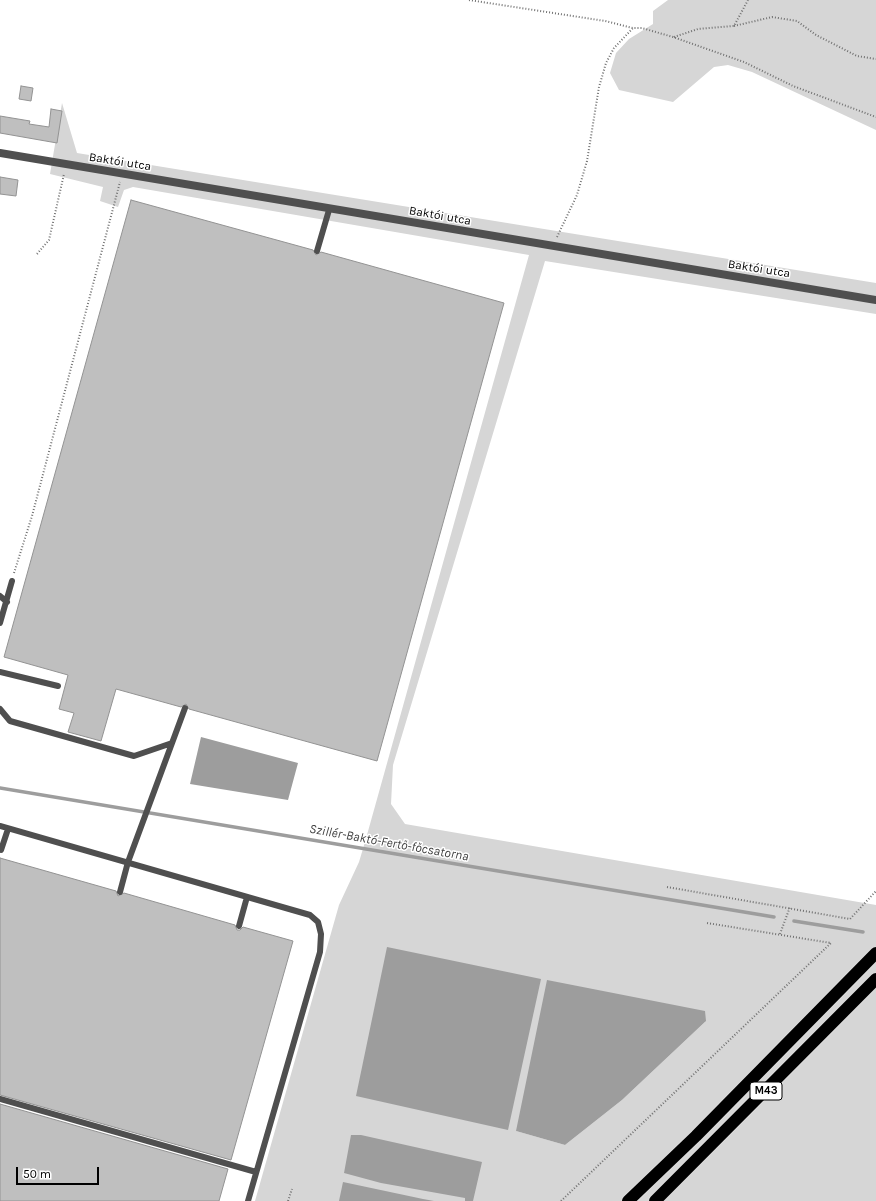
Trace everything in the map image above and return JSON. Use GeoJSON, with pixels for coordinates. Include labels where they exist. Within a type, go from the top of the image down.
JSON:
{"type":"FeatureCollection","features":[{"type":"Feature","properties":{"kind":"highway","name":"M43"},"geometry":{"type":"LineString","coordinates":[[628,1201],[729,1102],[876,953]]}},
{"type":"Feature","properties":{"kind":"highway","name":"M43"},"geometry":{"type":"LineString","coordinates":[[655,1201],[876,979]]}},
{"type":"Feature","properties":{"kind":"street","name":"Baktói utca"},"geometry":{"type":"LineString","coordinates":[[0,153],[554,248],[876,300]]}},
{"type":"Feature","properties":{"kind":"lane"},"geometry":{"type":"LineString","coordinates":[[317,251],[330,210]]}},
{"type":"Feature","properties":{"kind":"lane"},"geometry":{"type":"LineString","coordinates":[[0,623],[12,581]]}},
{"type":"Feature","properties":{"kind":"lane"},"geometry":{"type":"LineString","coordinates":[[0,596],[6,602]]}},
{"type":"Feature","properties":{"kind":"lane"},"geometry":{"type":"LineString","coordinates":[[0,672],[58,686]]}},
{"type":"Feature","properties":{"kind":"lane"},"geometry":{"type":"LineString","coordinates":[[120,892],[128,862],[153,798],[185,708]]}},
{"type":"Feature","properties":{"kind":"lane"},"geometry":{"type":"LineString","coordinates":[[0,709],[10,721],[134,756],[172,743]]}},
{"type":"Feature","properties":{"kind":"lane"},"geometry":{"type":"LineString","coordinates":[[0,826],[310,915],[318,922],[321,934],[320,952],[248,1201]]}},
{"type":"Feature","properties":{"kind":"lane"},"geometry":{"type":"LineString","coordinates":[[1,850],[8,828]]}},
{"type":"Feature","properties":{"kind":"lane"},"geometry":{"type":"LineString","coordinates":[[239,926],[247,897]]}},
{"type":"Feature","properties":{"kind":"lane"},"geometry":{"type":"LineString","coordinates":[[0,1099],[256,1172]]}},
{"type":"Feature","properties":{"kind":"path"},"geometry":{"type":"LineString","coordinates":[[469,0],[605,22],[633,28],[642,28],[673,37],[744,62],[793,86],[876,117]]}},
{"type":"Feature","properties":{"kind":"path"},"geometry":{"type":"LineString","coordinates":[[734,26],[748,0]]}},
{"type":"Feature","properties":{"kind":"path"},"geometry":{"type":"LineString","coordinates":[[673,37],[698,29],[734,26],[772,17],[797,21],[816,35],[857,56],[876,59]]}},
{"type":"Feature","properties":{"kind":"path"},"geometry":{"type":"LineString","coordinates":[[554,248],[560,229],[571,211],[587,161],[599,87],[606,63],[614,48],[633,28]]}},
{"type":"Feature","properties":{"kind":"path"},"geometry":{"type":"LineString","coordinates":[[37,254],[49,240],[67,165]]}},
{"type":"Feature","properties":{"kind":"path"},"geometry":{"type":"LineString","coordinates":[[12,581],[32,516],[122,175]]}},
{"type":"Feature","properties":{"kind":"path"},"geometry":{"type":"LineString","coordinates":[[667,887],[790,907],[850,919],[876,891]]}},
{"type":"Feature","properties":{"kind":"path"},"geometry":{"type":"LineString","coordinates":[[780,934],[790,907]]}},
{"type":"Feature","properties":{"kind":"path"},"geometry":{"type":"LineString","coordinates":[[561,1201],[831,943],[707,923]]}},
{"type":"Feature","properties":{"kind":"path"},"geometry":{"type":"LineString","coordinates":[[288,1201],[292,1189]]}},
{"type":"Feature","properties":{"kind":"shaded area"},"geometry":{"type":"Polygon","coordinates":[[[668,0],[876,0],[876,130],[752,72],[728,65],[714,67],[673,102],[619,90],[610,73],[616,53],[629,39],[653,24],[653,11],[668,0]]]}},
{"type":"Feature","properties":{"kind":"shaded area"},"geometry":{"type":"Polygon","coordinates":[[[62,103],[77,153],[876,283],[876,314],[545,261],[393,765],[391,804],[405,824],[876,905],[876,1201],[255,1201],[339,905],[359,862],[365,842],[529,255],[133,187],[124,190],[118,207],[100,201],[103,187],[50,174],[62,103]],[[706,1021],[516,1131],[565,1145],[622,1100],[706,1021]]]}},
{"type":"Feature","properties":{"kind":"shaded area"},"geometry":{"type":"Polygon","coordinates":[[[201,737],[298,763],[288,800],[190,784],[201,737]]]}},
{"type":"Feature","properties":{"kind":"shaded area"},"geometry":{"type":"Polygon","coordinates":[[[387,947],[541,979],[508,1130],[356,1096],[387,947]]]}},
{"type":"Feature","properties":{"kind":"shaded area"},"geometry":{"type":"Polygon","coordinates":[[[547,980],[705,1011],[706,1021],[622,1100],[565,1145],[516,1131],[547,980]]]}},
{"type":"Feature","properties":{"kind":"shaded area"},"geometry":{"type":"Polygon","coordinates":[[[351,1135],[361,1135],[482,1162],[473,1201],[465,1201],[465,1198],[381,1183],[344,1173],[351,1135]]]}},
{"type":"Feature","properties":{"kind":"shaded area"},"geometry":{"type":"Polygon","coordinates":[[[343,1182],[423,1199],[434,1201],[339,1201],[343,1182]]]}},
{"type":"Feature","properties":{"kind":"building"},"geometry":{"type":"Polygon","coordinates":[[[21,86],[33,88],[31,101],[19,99],[21,86]]]}},
{"type":"Feature","properties":{"kind":"building"},"geometry":{"type":"Polygon","coordinates":[[[51,109],[62,111],[57,143],[0,133],[0,116],[30,121],[29,124],[49,127],[51,109]]]}},
{"type":"Feature","properties":{"kind":"building"},"geometry":{"type":"Polygon","coordinates":[[[0,177],[18,180],[16,196],[0,194],[0,177]]]}},
{"type":"Feature","properties":{"kind":"building"},"geometry":{"type":"Polygon","coordinates":[[[131,200],[313,250],[316,255],[321,252],[504,303],[377,761],[189,709],[186,704],[181,707],[116,689],[101,741],[68,732],[74,713],[59,709],[68,675],[4,657],[131,200]]]}},
{"type":"Feature","properties":{"kind":"building"},"geometry":{"type":"Polygon","coordinates":[[[0,858],[116,891],[118,896],[124,893],[235,925],[237,930],[240,930],[243,927],[293,941],[231,1160],[0,1095],[0,858]]]}},
{"type":"Feature","properties":{"kind":"building"},"geometry":{"type":"Polygon","coordinates":[[[0,1104],[228,1169],[219,1201],[0,1201],[0,1104]]]}},
{"type":"Feature","properties":{"kind":"waterway","name":"Szillér-Baktó-Fertő-főcsatorna"},"geometry":{"type":"LineString","coordinates":[[0,788],[774,917]]}},
{"type":"Feature","properties":{"kind":"waterway","name":"Szillér-Baktó-Fertő-főcsatorna"},"geometry":{"type":"LineString","coordinates":[[794,921],[863,932]]}}]}
